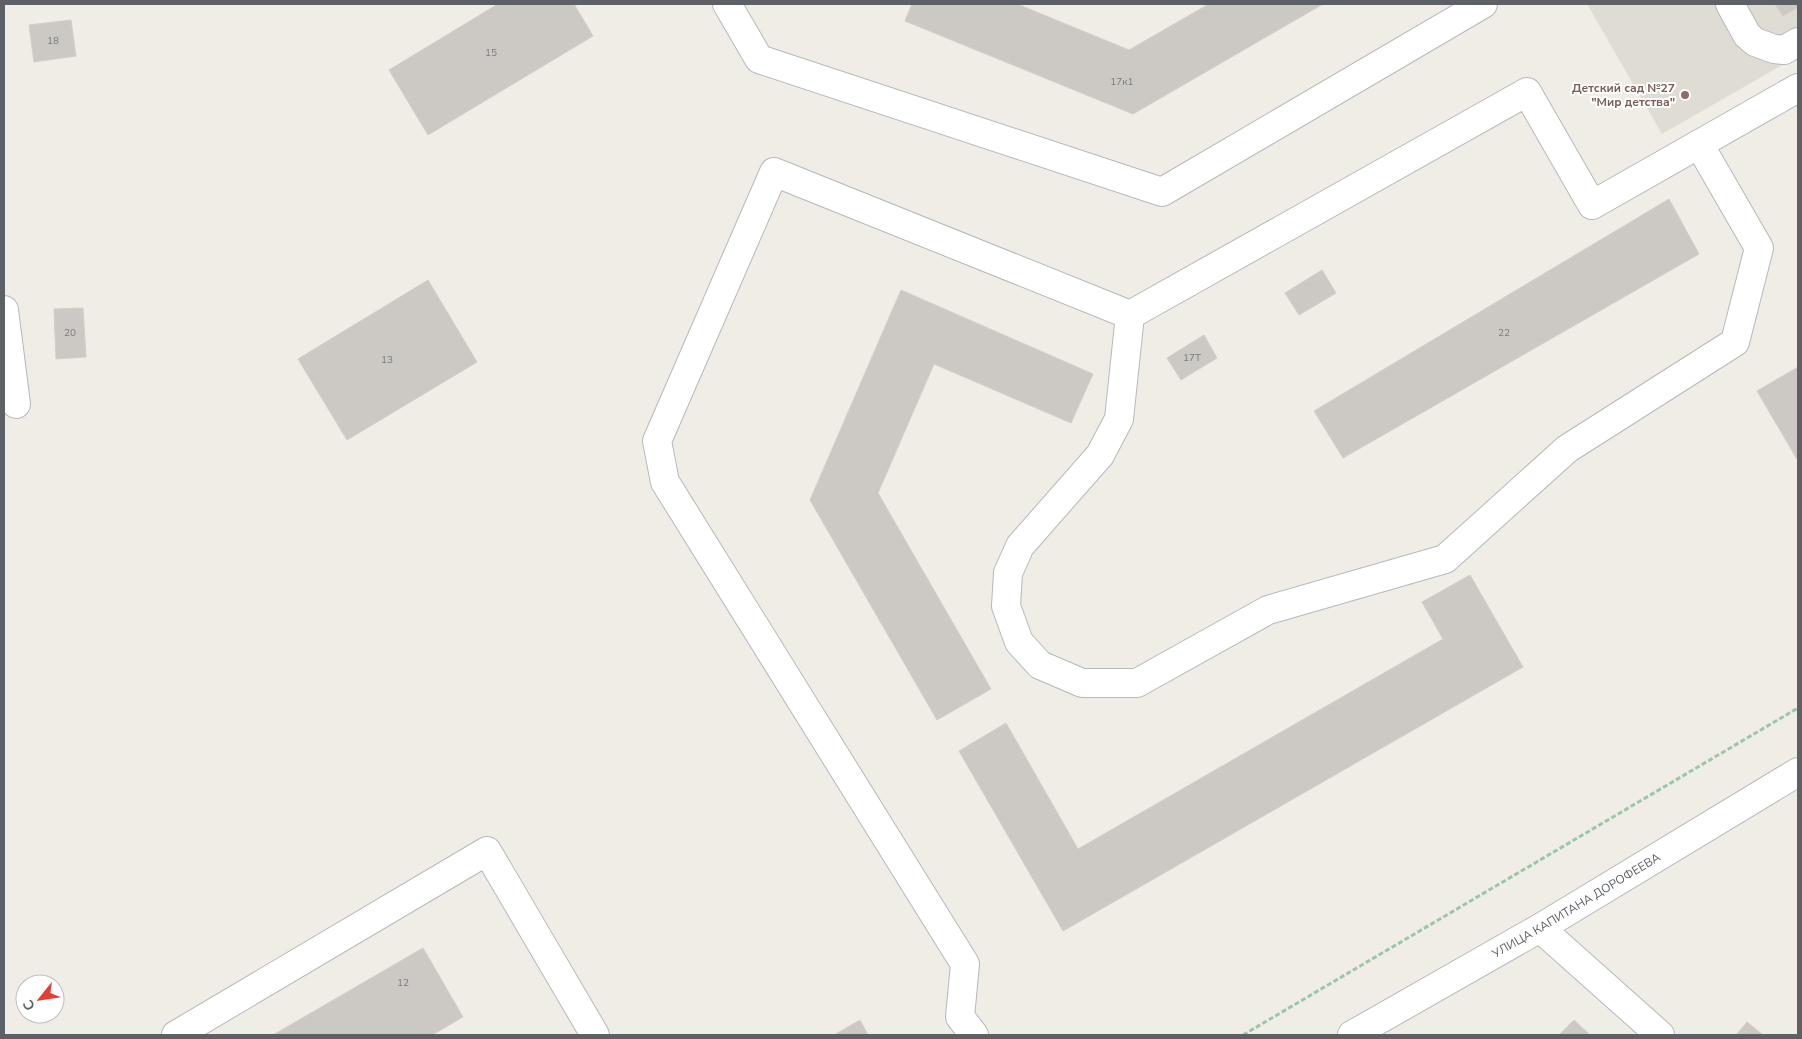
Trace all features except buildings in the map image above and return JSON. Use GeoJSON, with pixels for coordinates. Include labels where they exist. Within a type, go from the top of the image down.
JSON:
{"type":"FeatureCollection","features":[{"type":"Feature","properties":{"kind":"street"},"geometry":{"type":"LineString","coordinates":[[727,4],[759,59],[1162,192],[1483,4]]}},
{"type":"Feature","properties":{"kind":"street"},"geometry":{"type":"LineString","coordinates":[[1730,4],[1748,35],[1755,42],[1774,50],[1784,50],[1798,42]]}},
{"type":"Feature","properties":{"kind":"street"},"geometry":{"type":"LineString","coordinates":[[1130,315],[1527,92],[1592,205],[1798,88]]}},
{"type":"Feature","properties":{"kind":"street"},"geometry":{"type":"LineString","coordinates":[[1130,315],[1119,419],[1100,455],[1020,546],[1008,573],[1006,606],[1019,642],[1040,665],[1082,683],[1137,683],[1268,610],[1445,559],[1567,449],[1735,342],[1759,248],[1699,144]]}},
{"type":"Feature","properties":{"kind":"street"},"geometry":{"type":"LineString","coordinates":[[974,1035],[960,1017],[965,964],[665,482],[658,441],[774,172],[1130,315]]}},
{"type":"Feature","properties":{"kind":"street"},"geometry":{"type":"LineString","coordinates":[[4,310],[16,404]]}},
{"type":"Feature","properties":{"kind":"street","name":"УЛИЦА КАПИТАНА ДОРОФЕЕВА"},"geometry":{"type":"LineString","coordinates":[[1352,1035],[1540,928],[1798,772]]}},
{"type":"Feature","properties":{"kind":"street"},"geometry":{"type":"LineString","coordinates":[[176,1035],[487,851],[595,1035]]}},
{"type":"Feature","properties":{"kind":"street"},"geometry":{"type":"LineString","coordinates":[[1540,928],[1660,1035]]}},
{"type":"Feature","properties":{"kind":"path"},"geometry":{"type":"LineString","coordinates":[[1243,1035],[1798,708]]}},
{"type":"Feature","properties":{"kind":"shaded area","name":"Детский сад №27 \"Мир детства\""},"geometry":{"type":"Polygon","coordinates":[[[1587,4],[1798,4],[1798,56],[1662,134],[1587,4]]]}},
{"type":"Feature","properties":{"kind":"place","name":"Детский сад №27 \"Мир детства\""},"geometry":{"type":"Point","coordinates":[1685,95]}}]}
